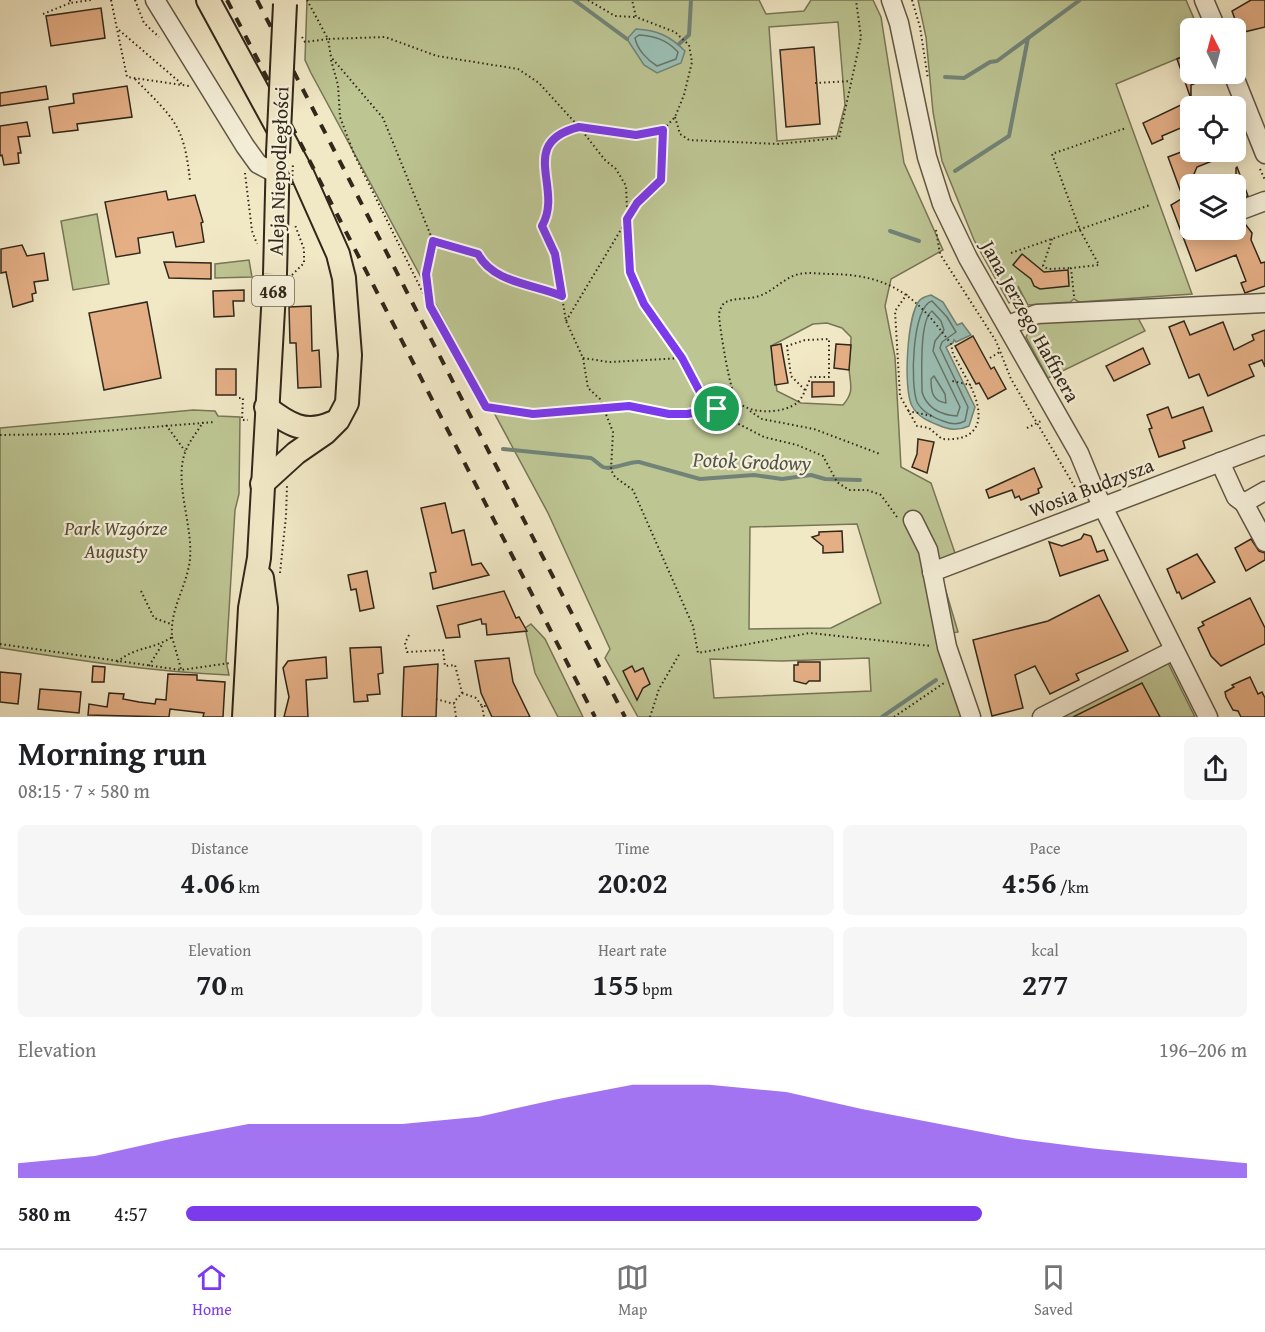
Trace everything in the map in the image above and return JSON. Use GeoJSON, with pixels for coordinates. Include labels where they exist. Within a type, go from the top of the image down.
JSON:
{"type":"FeatureCollection","features":[{"type":"Feature","properties":{"kind":"main road"},"geometry":{"type":"LineString","coordinates":[[208,0],[301,171],[339,254],[348,311],[350,387],[347,404],[338,420],[296,453],[262,484]]}},
{"type":"Feature","properties":{"kind":"main road","name":"Aleja Niepodległości"},"geometry":{"type":"LineString","coordinates":[[244,717],[250,608],[259,558],[274,274],[277,164],[293,1]]}},
{"type":"Feature","properties":{"kind":"main road"},"geometry":{"type":"LineString","coordinates":[[266,407],[300,429],[319,429],[338,420]]}},
{"type":"Feature","properties":{"kind":"main road","name":"Aleja Niepodległości"},"geometry":{"type":"LineString","coordinates":[[259,558],[266,608],[263,717]]}},
{"type":"Feature","properties":{"kind":"street"},"geometry":{"type":"LineString","coordinates":[[155,0],[258,164],[277,164]]}},
{"type":"Feature","properties":{"kind":"street","name":"Jana Jerzego Haffnera"},"geometry":{"type":"LineString","coordinates":[[891,0],[900,23],[916,110],[936,187],[968,258],[1079,453],[1095,509],[1174,650],[1208,717]]}},
{"type":"Feature","properties":{"kind":"street"},"geometry":{"type":"LineString","coordinates":[[1204,0],[1212,18]]}},
{"type":"Feature","properties":{"kind":"street"},"geometry":{"type":"LineString","coordinates":[[1237,84],[1265,154]]}},
{"type":"Feature","properties":{"kind":"street"},"geometry":{"type":"LineString","coordinates":[[1246,208],[1265,201]]}},
{"type":"Feature","properties":{"kind":"street"},"geometry":{"type":"LineString","coordinates":[[1008,325],[1037,314],[1265,303]]}},
{"type":"Feature","properties":{"kind":"street","name":"Wosia Budzysza"},"geometry":{"type":"LineString","coordinates":[[932,572],[1265,445]]}},
{"type":"Feature","properties":{"kind":"street"},"geometry":{"type":"LineString","coordinates":[[1220,462],[1236,497],[1244,503],[1265,542]]}},
{"type":"Feature","properties":{"kind":"street"},"geometry":{"type":"LineString","coordinates":[[1244,503],[1265,491]]}},
{"type":"Feature","properties":{"kind":"street"},"geometry":{"type":"LineString","coordinates":[[906,519],[928,550],[947,647],[971,717]]}},
{"type":"Feature","properties":{"kind":"street"},"geometry":{"type":"LineString","coordinates":[[1042,717],[1174,650]]}},
{"type":"Feature","properties":{"kind":"path"},"geometry":{"type":"LineString","coordinates":[[43,14],[70,1],[91,0]]}},
{"type":"Feature","properties":{"kind":"path"},"geometry":{"type":"LineString","coordinates":[[111,0],[127,77],[195,87]]}},
{"type":"Feature","properties":{"kind":"path"},"geometry":{"type":"LineString","coordinates":[[135,0],[144,23],[166,43]]}},
{"type":"Feature","properties":{"kind":"path"},"geometry":{"type":"LineString","coordinates":[[588,0],[615,16],[636,17],[675,32],[689,45],[692,62],[684,95],[675,117],[663,130],[636,135],[579,127],[553,137],[546,150],[544,162],[547,171],[547,218],[542,226],[555,254],[566,321],[583,358],[588,388],[600,399],[613,432],[611,470],[615,477],[633,490],[693,626],[698,653],[810,633],[947,647]]}},
{"type":"Feature","properties":{"kind":"path"},"geometry":{"type":"LineString","coordinates":[[632,0],[636,17]]}},
{"type":"Feature","properties":{"kind":"path"},"geometry":{"type":"LineString","coordinates":[[675,117],[680,134],[689,140],[778,144],[839,138],[861,37],[856,0]]}},
{"type":"Feature","properties":{"kind":"path"},"geometry":{"type":"LineString","coordinates":[[912,0],[921,27],[928,83]]}},
{"type":"Feature","properties":{"kind":"path"},"geometry":{"type":"LineString","coordinates":[[293,1],[328,39],[330,57],[338,85],[340,117],[354,154],[430,306],[486,407],[533,414],[603,410],[629,406],[687,414],[717,409]]}},
{"type":"Feature","properties":{"kind":"path"},"geometry":{"type":"LineString","coordinates":[[119,30],[183,86]]}},
{"type":"Feature","properties":{"kind":"path"},"geometry":{"type":"LineString","coordinates":[[305,42],[385,37],[437,56],[518,69],[539,83],[605,160],[616,169],[626,186],[630,272],[644,304],[682,358],[701,394],[729,419],[764,437],[797,445],[823,456],[837,482],[849,490],[867,490],[881,495],[906,519]]}},
{"type":"Feature","properties":{"kind":"path"},"geometry":{"type":"LineString","coordinates":[[330,57],[371,101],[383,118],[433,241],[426,274],[430,306]]}},
{"type":"Feature","properties":{"kind":"path"},"geometry":{"type":"LineString","coordinates":[[135,79],[179,127],[187,153],[190,182]]}},
{"type":"Feature","properties":{"kind":"path"},"geometry":{"type":"LineString","coordinates":[[815,83],[851,81]]}},
{"type":"Feature","properties":{"kind":"path"},"geometry":{"type":"LineString","coordinates":[[1052,239],[1043,266],[1071,268],[1099,265],[1080,230],[1052,154],[1126,128]]}},
{"type":"Feature","properties":{"kind":"path"},"geometry":{"type":"LineString","coordinates":[[566,321],[637,203],[661,180],[663,130]]}},
{"type":"Feature","properties":{"kind":"path"},"geometry":{"type":"LineString","coordinates":[[243,166],[254,238]]}},
{"type":"Feature","properties":{"kind":"path"},"geometry":{"type":"LineString","coordinates":[[1011,252],[1150,205]]}},
{"type":"Feature","properties":{"kind":"path"},"geometry":{"type":"LineString","coordinates":[[935,223],[940,254],[996,341],[1011,379],[1095,509]]}},
{"type":"Feature","properties":{"kind":"path"},"geometry":{"type":"LineString","coordinates":[[293,275],[304,263],[304,249],[296,230]]}},
{"type":"Feature","properties":{"kind":"path"},"geometry":{"type":"LineString","coordinates":[[433,241],[478,254],[483,264],[504,278],[562,296]]}},
{"type":"Feature","properties":{"kind":"path"},"geometry":{"type":"LineString","coordinates":[[1071,268],[1074,303]]}},
{"type":"Feature","properties":{"kind":"path"},"geometry":{"type":"LineString","coordinates":[[880,454],[814,429],[762,419],[737,401],[732,389],[719,315],[724,303],[731,299],[759,297],[786,279],[801,274],[854,275],[880,280],[907,293],[951,344],[953,354],[979,403],[980,411],[976,426],[966,436],[942,439],[929,428],[917,426],[900,396],[895,311],[907,293]]}},
{"type":"Feature","properties":{"kind":"path"},"geometry":{"type":"LineString","coordinates":[[748,409],[778,411],[798,401],[805,390],[811,377],[829,377],[830,339],[805,340],[787,346],[791,376],[805,390]]}},
{"type":"Feature","properties":{"kind":"path"},"geometry":{"type":"LineString","coordinates":[[990,358],[1007,349]]}},
{"type":"Feature","properties":{"kind":"path"},"geometry":{"type":"LineString","coordinates":[[583,358],[609,363],[682,358]]}},
{"type":"Feature","properties":{"kind":"path"},"geometry":{"type":"LineString","coordinates":[[952,381],[970,385]]}},
{"type":"Feature","properties":{"kind":"path"},"geometry":{"type":"LineString","coordinates":[[239,398],[243,398],[242,420],[248,420]]}},
{"type":"Feature","properties":{"kind":"path"},"geometry":{"type":"LineString","coordinates":[[906,410],[932,416]]}},
{"type":"Feature","properties":{"kind":"path"},"geometry":{"type":"LineString","coordinates":[[1027,428],[1045,419]]}},
{"type":"Feature","properties":{"kind":"path"},"geometry":{"type":"LineString","coordinates":[[181,670],[171,624],[175,604],[189,564],[189,537],[182,476],[185,451],[203,422]]}},
{"type":"Feature","properties":{"kind":"path"},"geometry":{"type":"LineString","coordinates":[[0,435],[66,434],[166,424],[215,422]]}},
{"type":"Feature","properties":{"kind":"path"},"geometry":{"type":"LineString","coordinates":[[166,424],[185,451]]}},
{"type":"Feature","properties":{"kind":"path"},"geometry":{"type":"LineString","coordinates":[[279,582],[286,486],[290,477]]}},
{"type":"Feature","properties":{"kind":"path"},"geometry":{"type":"LineString","coordinates":[[141,591],[154,618],[171,624]]}},
{"type":"Feature","properties":{"kind":"path"},"geometry":{"type":"LineString","coordinates":[[409,635],[405,643],[407,652],[443,650],[445,666],[455,665],[462,693]]}},
{"type":"Feature","properties":{"kind":"path"},"geometry":{"type":"LineString","coordinates":[[117,662],[131,651],[163,643],[172,637]]}},
{"type":"Feature","properties":{"kind":"path"},"geometry":{"type":"LineString","coordinates":[[149,667],[163,643]]}},
{"type":"Feature","properties":{"kind":"path"},"geometry":{"type":"LineString","coordinates":[[0,644],[181,670],[201,669],[236,662]]}},
{"type":"Feature","properties":{"kind":"path"},"geometry":{"type":"LineString","coordinates":[[650,717],[659,689],[680,652]]}},
{"type":"Feature","properties":{"kind":"path"},"geometry":{"type":"LineString","coordinates":[[894,717],[929,695],[955,673]]}},
{"type":"Feature","properties":{"kind":"path"},"geometry":{"type":"LineString","coordinates":[[456,717],[454,704],[462,693]]}},
{"type":"Feature","properties":{"kind":"path"},"geometry":{"type":"LineString","coordinates":[[462,693],[476,698],[482,706],[484,717]]}},
{"type":"Feature","properties":{"kind":"path"},"geometry":{"type":"LineString","coordinates":[[436,699],[454,704]]}},
{"type":"Feature","properties":{"kind":"path"},"geometry":{"type":"LineString","coordinates":[[482,706],[487,706]]}},
{"type":"Feature","properties":{"kind":"green space"},"geometry":{"type":"Polygon","coordinates":[[[307,0],[759,0],[766,14],[804,11],[811,0],[873,0],[881,17],[904,163],[943,250],[891,279],[885,306],[895,357],[901,467],[931,483],[955,553],[937,561],[958,632],[936,636],[961,717],[638,717],[605,658],[610,649],[548,513],[305,60],[307,0]],[[838,22],[769,27],[777,141],[837,136],[845,105],[838,22]],[[827,323],[813,324],[771,346],[777,391],[801,403],[843,405],[850,392],[851,337],[842,328],[827,323]],[[857,524],[750,527],[749,629],[831,628],[881,603],[857,524]],[[869,658],[782,661],[710,659],[714,698],[871,691],[869,658]]]}},
{"type":"Feature","properties":{"kind":"green space"},"geometry":{"type":"Polygon","coordinates":[[[918,0],[1186,0],[1194,18],[1180,18],[1180,58],[1116,84],[1192,294],[1079,302],[1074,299],[1070,302],[1028,305],[1018,286],[1022,296],[1009,303],[974,240],[942,161],[933,112],[926,37],[918,0]]]}},
{"type":"Feature","properties":{"kind":"green space"},"geometry":{"type":"Polygon","coordinates":[[[97,214],[109,284],[73,290],[61,221],[97,214]]]}},
{"type":"Feature","properties":{"kind":"green space"},"geometry":{"type":"Polygon","coordinates":[[[249,260],[252,277],[215,278],[215,264],[249,260]]]}},
{"type":"Feature","properties":{"kind":"green space"},"geometry":{"type":"Polygon","coordinates":[[[1137,316],[1145,331],[1048,378],[1026,337],[1032,326],[1039,323],[1137,316]]]}},
{"type":"Feature","properties":{"kind":"green space","name":"Park Wzgórze Augusty"},"geometry":{"type":"Polygon","coordinates":[[[193,410],[215,411],[218,416],[240,417],[239,494],[235,510],[226,661],[229,675],[142,668],[0,648],[0,428],[193,410]]]}},
{"type":"Feature","properties":{"kind":"green space"},"geometry":{"type":"Polygon","coordinates":[[[531,624],[545,639],[583,717],[558,717],[535,673],[525,628],[531,624]]]}},
{"type":"Feature","properties":{"kind":"green space"},"geometry":{"type":"Polygon","coordinates":[[[1166,659],[1195,717],[1051,717],[1166,659]]]}},
{"type":"Feature","properties":{"kind":"water"},"geometry":{"type":"Polygon","coordinates":[[[636,29],[657,32],[674,41],[685,51],[681,63],[657,73],[644,65],[627,39],[636,29]]]}},
{"type":"Feature","properties":{"kind":"water"},"geometry":{"type":"Polygon","coordinates":[[[931,295],[943,302],[957,325],[962,323],[971,335],[956,342],[954,340],[946,347],[975,407],[969,426],[961,429],[946,428],[924,418],[914,410],[909,397],[907,370],[912,322],[919,301],[931,295]]]}},
{"type":"Feature","properties":{"kind":"building"},"geometry":{"type":"Polygon","coordinates":[[[1251,0],[1265,0],[1265,27],[1246,32],[1246,18],[1235,18],[1232,11],[1251,0]]]}},
{"type":"Feature","properties":{"kind":"building"},"geometry":{"type":"Polygon","coordinates":[[[101,8],[105,38],[51,46],[46,16],[101,8]]]}},
{"type":"Feature","properties":{"kind":"building"},"geometry":{"type":"Polygon","coordinates":[[[814,47],[820,124],[786,127],[780,50],[814,47]]]}},
{"type":"Feature","properties":{"kind":"building"},"geometry":{"type":"Polygon","coordinates":[[[1186,84],[1193,84],[1191,85],[1190,96],[1186,84]]]}},
{"type":"Feature","properties":{"kind":"building"},"geometry":{"type":"Polygon","coordinates":[[[46,86],[48,99],[0,106],[0,93],[46,86]]]}},
{"type":"Feature","properties":{"kind":"building"},"geometry":{"type":"Polygon","coordinates":[[[127,86],[132,117],[77,124],[78,130],[53,133],[49,107],[74,103],[73,94],[127,86]]]}},
{"type":"Feature","properties":{"kind":"building"},"geometry":{"type":"Polygon","coordinates":[[[1180,105],[1180,128],[1162,136],[1163,139],[1152,144],[1143,123],[1180,105]]]}},
{"type":"Feature","properties":{"kind":"building"},"geometry":{"type":"Polygon","coordinates":[[[27,122],[30,136],[18,137],[21,153],[18,153],[19,163],[4,165],[2,155],[0,156],[0,126],[27,122]]]}},
{"type":"Feature","properties":{"kind":"building"},"geometry":{"type":"Polygon","coordinates":[[[1180,152],[1180,162],[1210,162],[1197,167],[1194,174],[1180,174],[1180,190],[1168,157],[1180,152]]]}},
{"type":"Feature","properties":{"kind":"building"},"geometry":{"type":"Polygon","coordinates":[[[166,191],[168,200],[195,195],[203,222],[201,223],[204,242],[176,247],[173,232],[138,238],[140,253],[116,257],[105,202],[166,191]]]}},
{"type":"Feature","properties":{"kind":"building"},"geometry":{"type":"Polygon","coordinates":[[[1180,200],[1180,229],[1171,205],[1180,200]]]}},
{"type":"Feature","properties":{"kind":"building"},"geometry":{"type":"Polygon","coordinates":[[[1246,225],[1252,233],[1251,240],[1261,263],[1265,262],[1265,286],[1245,293],[1241,283],[1246,281],[1236,255],[1196,271],[1184,240],[1246,240],[1246,225]]]}},
{"type":"Feature","properties":{"kind":"building"},"geometry":{"type":"Polygon","coordinates":[[[22,245],[27,256],[44,253],[48,280],[34,282],[36,293],[32,294],[33,301],[13,307],[6,272],[1,273],[1,249],[22,245]]]}},
{"type":"Feature","properties":{"kind":"building"},"geometry":{"type":"Polygon","coordinates":[[[1022,254],[1044,272],[1068,270],[1069,286],[1040,289],[1034,286],[1031,279],[1013,265],[1022,254]]]}},
{"type":"Feature","properties":{"kind":"building"},"geometry":{"type":"Polygon","coordinates":[[[164,262],[211,263],[211,279],[169,278],[164,262]]]}},
{"type":"Feature","properties":{"kind":"building"},"geometry":{"type":"Polygon","coordinates":[[[244,290],[244,301],[233,301],[234,316],[214,317],[213,291],[244,290]]]}},
{"type":"Feature","properties":{"kind":"building"},"geometry":{"type":"Polygon","coordinates":[[[147,302],[161,378],[104,390],[89,313],[147,302]]]}},
{"type":"Feature","properties":{"kind":"building"},"geometry":{"type":"Polygon","coordinates":[[[311,306],[312,351],[319,350],[321,387],[298,388],[296,343],[290,343],[289,307],[311,306]]]}},
{"type":"Feature","properties":{"kind":"building"},"geometry":{"type":"Polygon","coordinates":[[[1184,321],[1190,335],[1223,322],[1234,350],[1254,340],[1252,335],[1265,330],[1265,367],[1262,360],[1249,365],[1254,376],[1208,396],[1199,374],[1189,378],[1169,327],[1184,321]]]}},
{"type":"Feature","properties":{"kind":"building"},"geometry":{"type":"Polygon","coordinates":[[[973,336],[991,369],[994,367],[1006,389],[988,399],[979,383],[976,384],[955,346],[973,336]]]}},
{"type":"Feature","properties":{"kind":"building"},"geometry":{"type":"Polygon","coordinates":[[[781,344],[788,383],[775,385],[771,346],[781,344]]]}},
{"type":"Feature","properties":{"kind":"building"},"geometry":{"type":"Polygon","coordinates":[[[836,344],[851,345],[849,370],[834,368],[836,344]]]}},
{"type":"Feature","properties":{"kind":"building"},"geometry":{"type":"Polygon","coordinates":[[[1143,348],[1150,364],[1114,381],[1106,366],[1143,348]]]}},
{"type":"Feature","properties":{"kind":"building"},"geometry":{"type":"Polygon","coordinates":[[[216,369],[236,369],[236,395],[216,395],[216,369]]]}},
{"type":"Feature","properties":{"kind":"building"},"geometry":{"type":"Polygon","coordinates":[[[812,382],[834,382],[834,396],[812,397],[812,382]]]}},
{"type":"Feature","properties":{"kind":"building"},"geometry":{"type":"Polygon","coordinates":[[[1168,407],[1172,418],[1203,407],[1212,431],[1183,441],[1185,448],[1159,457],[1149,429],[1152,428],[1147,415],[1168,407]]]}},
{"type":"Feature","properties":{"kind":"building"},"geometry":{"type":"Polygon","coordinates":[[[918,439],[934,442],[927,473],[912,467],[917,454],[918,439]]]}},
{"type":"Feature","properties":{"kind":"building"},"geometry":{"type":"Polygon","coordinates":[[[1034,468],[1042,487],[1038,489],[1039,493],[1021,500],[1019,496],[1015,498],[1012,490],[989,498],[986,490],[1034,468]]]}},
{"type":"Feature","properties":{"kind":"building"},"geometry":{"type":"Polygon","coordinates":[[[445,503],[452,533],[464,530],[472,565],[481,563],[489,575],[433,589],[430,573],[436,572],[421,508],[445,503]]]}},
{"type":"Feature","properties":{"kind":"building"},"geometry":{"type":"Polygon","coordinates":[[[842,531],[843,552],[823,553],[823,546],[812,537],[819,535],[819,532],[842,531]]]}},
{"type":"Feature","properties":{"kind":"building"},"geometry":{"type":"Polygon","coordinates":[[[1084,534],[1091,536],[1097,552],[1104,550],[1108,560],[1060,576],[1049,542],[1062,546],[1081,539],[1084,534]]]}},
{"type":"Feature","properties":{"kind":"building"},"geometry":{"type":"Polygon","coordinates":[[[1251,539],[1259,551],[1265,553],[1265,560],[1246,571],[1235,548],[1251,539]]]}},
{"type":"Feature","properties":{"kind":"building"},"geometry":{"type":"Polygon","coordinates":[[[1197,554],[1215,582],[1182,599],[1167,569],[1197,554]]]}},
{"type":"Feature","properties":{"kind":"building"},"geometry":{"type":"Polygon","coordinates":[[[367,571],[374,608],[360,611],[356,589],[351,590],[348,575],[367,571]]]}},
{"type":"Feature","properties":{"kind":"building"},"geometry":{"type":"Polygon","coordinates":[[[504,591],[516,618],[519,617],[527,631],[487,635],[486,624],[482,624],[481,619],[458,625],[460,637],[446,638],[437,606],[504,591]]]}},
{"type":"Feature","properties":{"kind":"building"},"geometry":{"type":"Polygon","coordinates":[[[1099,595],[1128,651],[1076,674],[1079,680],[1050,694],[1035,666],[1015,675],[1023,708],[992,716],[973,640],[1048,621],[1099,595]]]}},
{"type":"Feature","properties":{"kind":"building"},"geometry":{"type":"Polygon","coordinates":[[[1250,598],[1265,628],[1265,644],[1221,666],[1211,656],[1198,628],[1204,625],[1202,622],[1250,598]]]}},
{"type":"Feature","properties":{"kind":"building"},"geometry":{"type":"Polygon","coordinates":[[[381,647],[383,673],[378,674],[380,694],[367,695],[368,701],[354,702],[350,648],[381,647]]]}},
{"type":"Feature","properties":{"kind":"building"},"geometry":{"type":"Polygon","coordinates":[[[326,657],[327,678],[306,680],[308,717],[284,717],[289,697],[283,668],[288,661],[326,657]]]}},
{"type":"Feature","properties":{"kind":"building"},"geometry":{"type":"Polygon","coordinates":[[[509,658],[513,682],[530,717],[492,717],[481,693],[475,661],[509,658]]]}},
{"type":"Feature","properties":{"kind":"building"},"geometry":{"type":"Polygon","coordinates":[[[798,662],[820,662],[820,681],[809,681],[806,684],[794,681],[794,665],[798,665],[798,662]]]}},
{"type":"Feature","properties":{"kind":"building"},"geometry":{"type":"Polygon","coordinates":[[[438,664],[436,717],[402,717],[404,667],[438,664]]]}},
{"type":"Feature","properties":{"kind":"building"},"geometry":{"type":"Polygon","coordinates":[[[93,666],[105,667],[104,682],[92,682],[93,666]]]}},
{"type":"Feature","properties":{"kind":"building"},"geometry":{"type":"Polygon","coordinates":[[[632,666],[635,672],[643,668],[650,684],[643,688],[637,700],[623,671],[632,666]]]}},
{"type":"Feature","properties":{"kind":"building"},"geometry":{"type":"Polygon","coordinates":[[[0,672],[21,674],[18,704],[0,702],[0,672]]]}},
{"type":"Feature","properties":{"kind":"building"},"geometry":{"type":"Polygon","coordinates":[[[168,674],[197,675],[197,680],[225,682],[223,717],[203,717],[204,713],[170,709],[169,717],[88,715],[89,704],[107,707],[109,693],[124,694],[123,699],[155,704],[156,699],[166,700],[168,674]]]}},
{"type":"Feature","properties":{"kind":"building"},"geometry":{"type":"Polygon","coordinates":[[[1250,677],[1258,694],[1262,692],[1265,698],[1265,717],[1241,717],[1238,711],[1233,710],[1226,697],[1225,692],[1234,687],[1232,685],[1250,677]]]}},
{"type":"Feature","properties":{"kind":"building"},"geometry":{"type":"Polygon","coordinates":[[[1142,683],[1160,717],[1073,717],[1142,683]]]}},
{"type":"Feature","properties":{"kind":"building"},"geometry":{"type":"Polygon","coordinates":[[[40,689],[81,692],[79,713],[38,709],[40,689]]]}},
{"type":"Feature","properties":{"kind":"waterway"},"geometry":{"type":"LineString","coordinates":[[574,0],[627,39]]}},
{"type":"Feature","properties":{"kind":"waterway"},"geometry":{"type":"LineString","coordinates":[[679,44],[689,35],[691,0]]}},
{"type":"Feature","properties":{"kind":"waterway"},"geometry":{"type":"LineString","coordinates":[[945,77],[964,78],[990,62],[997,61],[1080,0]]}},
{"type":"Feature","properties":{"kind":"waterway"},"geometry":{"type":"LineString","coordinates":[[955,171],[1009,136],[1028,38]]}},
{"type":"Feature","properties":{"kind":"waterway","name":"Potok Grodowy"},"geometry":{"type":"LineString","coordinates":[[890,231],[919,241]]}},
{"type":"Feature","properties":{"kind":"waterway","name":"Potok Grodowy"},"geometry":{"type":"LineString","coordinates":[[503,449],[591,458],[607,468],[639,462],[700,479],[754,475],[782,479],[811,475],[825,479],[860,480]]}},
{"type":"Feature","properties":{"kind":"waterway"},"geometry":{"type":"LineString","coordinates":[[882,717],[936,680]]}},
{"type":"Feature","properties":{"kind":"railway"},"geometry":{"type":"LineString","coordinates":[[227,0],[595,717]]}},
{"type":"Feature","properties":{"kind":"railway"},"geometry":{"type":"LineString","coordinates":[[257,0],[625,717]]}},
{"type":"Feature","properties":{"kind":"route"},"geometry":{"type":"LineString","coordinates":[[579,127],[636,135],[663,130],[661,180],[637,203],[627,219],[630,272],[644,304],[682,358],[701,394],[717,409],[687,414],[669,414],[650,408],[629,406],[603,410],[533,414],[486,407],[430,306],[426,274],[433,241],[451,244],[478,254],[483,264],[504,278],[538,286],[562,296],[555,254],[544,235],[542,226],[547,218],[547,171],[544,162],[546,150],[553,137],[566,130],[579,127]]}}]}
